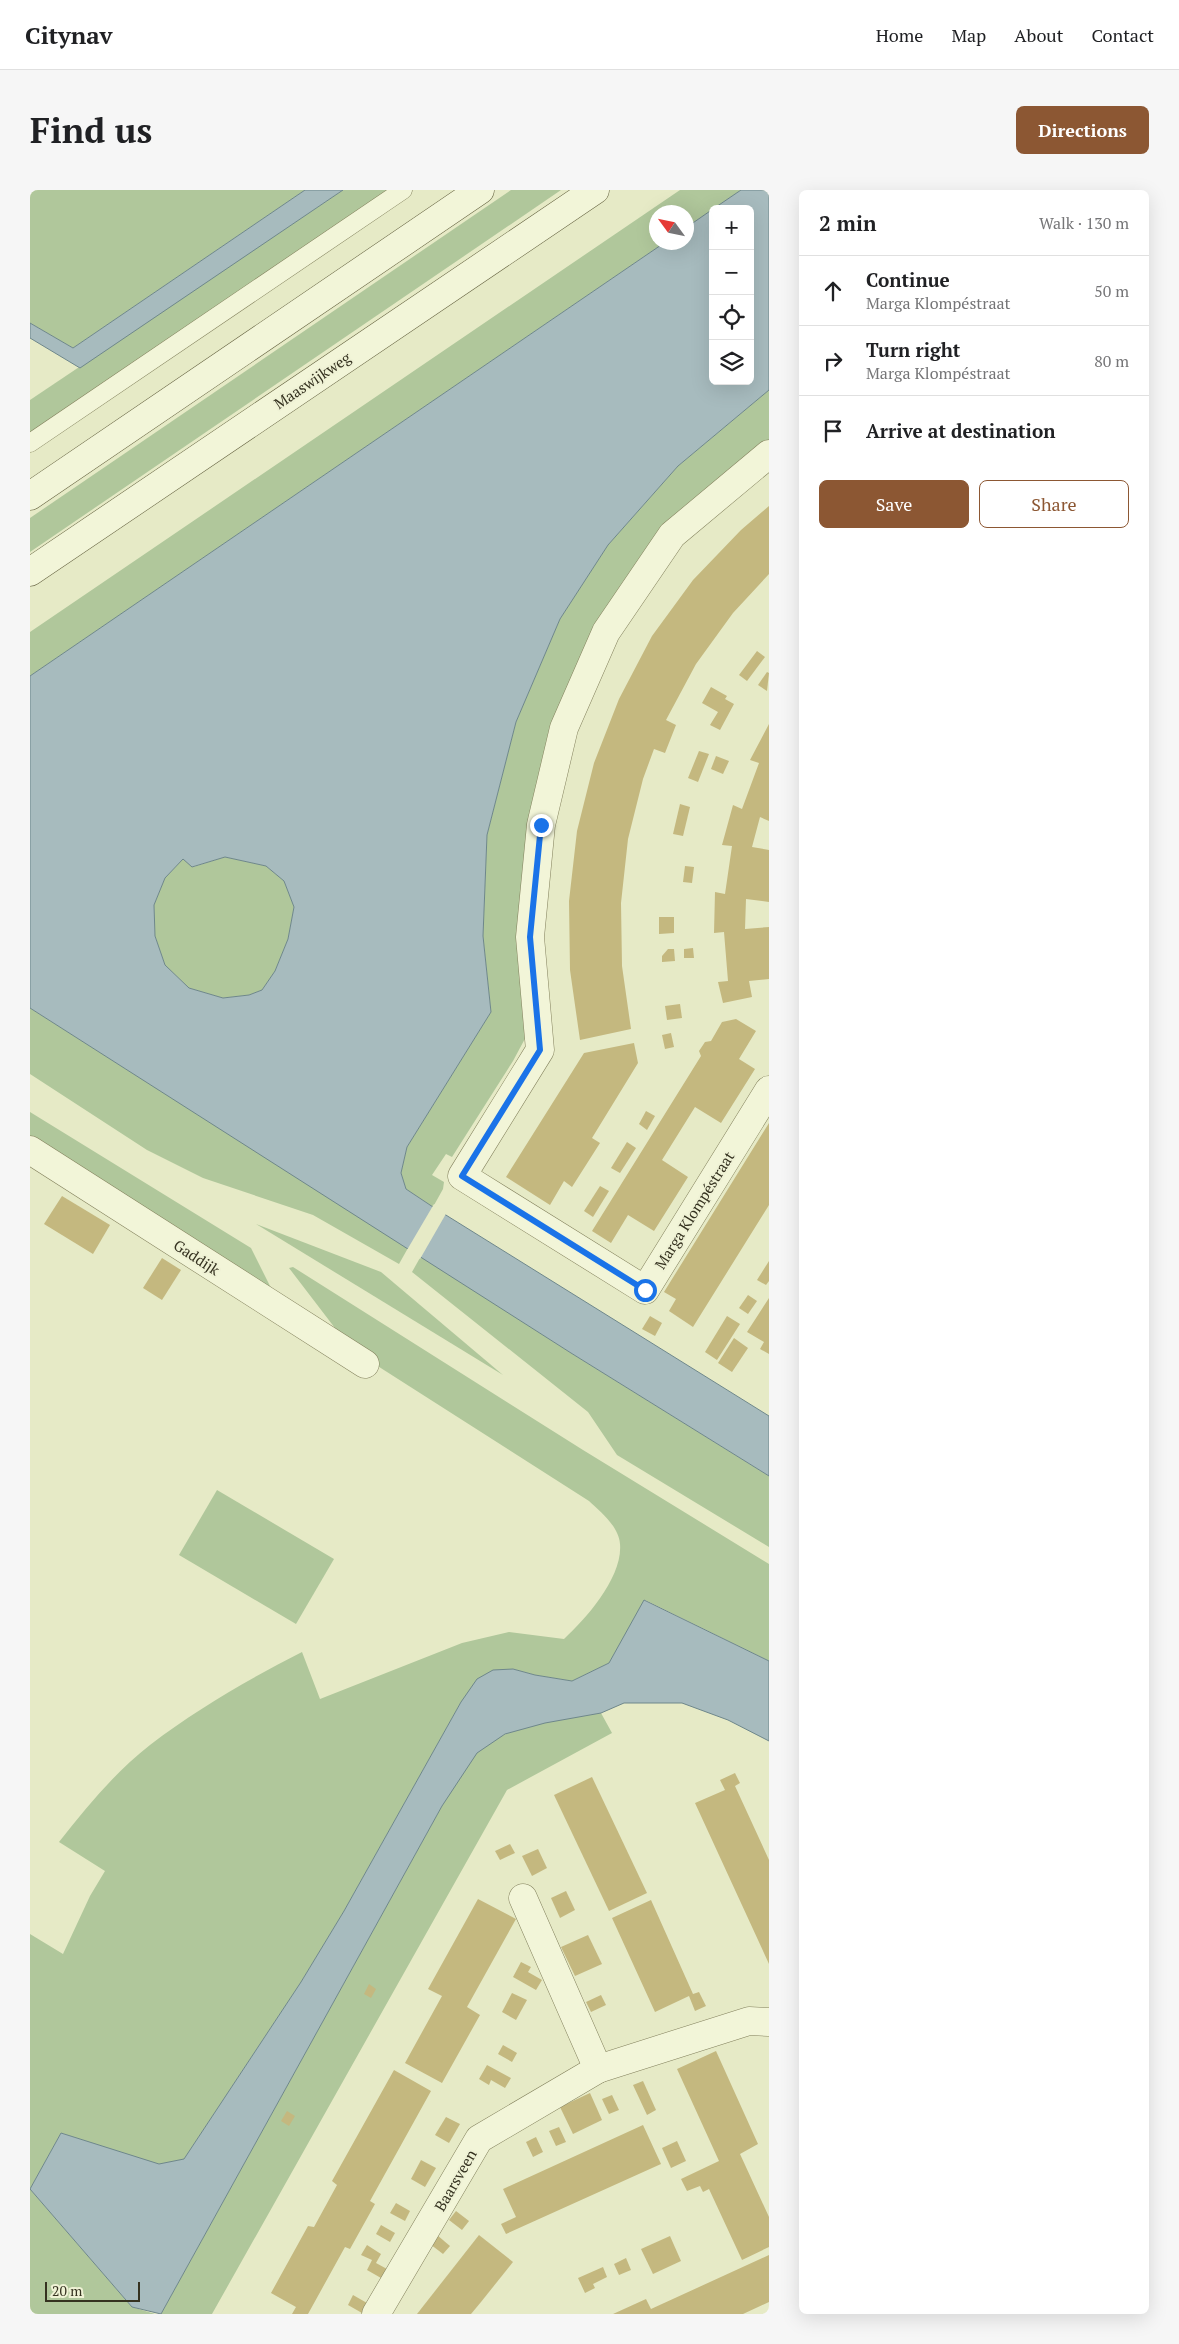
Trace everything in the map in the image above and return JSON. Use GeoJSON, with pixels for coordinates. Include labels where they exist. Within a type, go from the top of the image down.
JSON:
{"type":"FeatureCollection","features":[{"type":"Feature","properties":{"kind":"street"},"geometry":{"type":"LineString","coordinates":[[30,496],[480,190]]}},
{"type":"Feature","properties":{"kind":"street","name":"Maaswijkweg"},"geometry":{"type":"LineString","coordinates":[[30,572],[595,190]]}},
{"type":"Feature","properties":{"kind":"street","name":"Marga Klompéstraat"},"geometry":{"type":"LineString","coordinates":[[769,454],[672,535],[606,632],[564,728],[541,825],[530,937],[540,1050],[462,1176],[645,1290],[769,1090]]}},
{"type":"Feature","properties":{"kind":"street","name":"Gaddijk"},"geometry":{"type":"LineString","coordinates":[[30,1150],[365,1364]]}},
{"type":"Feature","properties":{"kind":"street"},"geometry":{"type":"LineString","coordinates":[[523,1898],[598,2069]]}},
{"type":"Feature","properties":{"kind":"street","name":"Baarsveen"},"geometry":{"type":"LineString","coordinates":[[376,2314],[479,2139],[598,2069],[749,2021],[769,2022]]}},
{"type":"Feature","properties":{"kind":"lane"},"geometry":{"type":"LineString","coordinates":[[30,443],[403,190]]}},
{"type":"Feature","properties":{"kind":"green space"},"geometry":{"type":"Polygon","coordinates":[[[30,190],[305,190],[73,348],[30,323],[30,190]]]}},
{"type":"Feature","properties":{"kind":"green space"},"geometry":{"type":"Polygon","coordinates":[[[343,190],[392,190],[30,435],[30,400],[343,190]]]}},
{"type":"Feature","properties":{"kind":"green space"},"geometry":{"type":"Polygon","coordinates":[[[511,190],[561,190],[30,552],[30,518],[511,190]]]}},
{"type":"Feature","properties":{"kind":"green space"},"geometry":{"type":"Polygon","coordinates":[[[680,190],[741,190],[719,205],[709,205],[709,212],[694,222],[694,205],[658,205],[680,190]]]}},
{"type":"Feature","properties":{"kind":"green space"},"geometry":{"type":"Polygon","coordinates":[[[649,211],[649,250],[654,250],[30,676],[30,632],[649,211]]]}},
{"type":"Feature","properties":{"kind":"green space"},"geometry":{"type":"Polygon","coordinates":[[[769,390],[769,442],[692,504],[551,736],[528,1033],[513,1061],[452,1157],[446,1154],[432,1175],[444,1182],[443,1189],[433,1207],[406,1189],[401,1173],[407,1147],[491,1012],[483,936],[487,835],[516,722],[560,619],[608,545],[678,466],[769,390]]]}},
{"type":"Feature","properties":{"kind":"green space"},"geometry":{"type":"Polygon","coordinates":[[[225,857],[266,866],[284,881],[294,907],[288,939],[275,971],[262,990],[249,995],[223,998],[189,988],[165,965],[155,936],[154,905],[165,878],[183,859],[193,867],[225,857]]]}},
{"type":"Feature","properties":{"kind":"green space"},"geometry":{"type":"Polygon","coordinates":[[[30,1008],[408,1248],[399,1264],[313,1215],[203,1178],[147,1150],[30,1074],[30,1008]]]}},
{"type":"Feature","properties":{"kind":"green space"},"geometry":{"type":"Polygon","coordinates":[[[30,1112],[251,1248],[279,1304],[30,1155],[30,1112]]]}},
{"type":"Feature","properties":{"kind":"green space"},"geometry":{"type":"Polygon","coordinates":[[[256,1224],[381,1272],[503,1375],[256,1224]]]}},
{"type":"Feature","properties":{"kind":"green space"},"geometry":{"type":"Polygon","coordinates":[[[421,1256],[571,1353],[769,1476],[769,1547],[617,1455],[588,1412],[412,1272],[421,1256]]]}},
{"type":"Feature","properties":{"kind":"green space"},"geometry":{"type":"Polygon","coordinates":[[[293,1267],[583,1450],[769,1564],[769,1661],[645,1600],[609,1663],[572,1681],[513,1669],[461,1702],[344,1911],[301,1982],[184,2159],[159,2165],[61,2133],[30,2189],[30,1934],[63,1954],[90,1896],[105,1871],[59,1842],[90,1803],[137,1756],[186,1719],[262,1673],[302,1652],[320,1699],[462,1643],[509,1632],[564,1639],[592,1609],[616,1570],[619,1557],[619,1538],[609,1520],[599,1510],[589,1501],[351,1349],[289,1268],[293,1267]]]}},
{"type":"Feature","properties":{"kind":"green space"},"geometry":{"type":"Polygon","coordinates":[[[217,1490],[334,1559],[296,1624],[179,1555],[217,1490]]]}},
{"type":"Feature","properties":{"kind":"green space"},"geometry":{"type":"Polygon","coordinates":[[[601,1713],[612,1733],[507,1790],[212,2314],[161,2314],[442,1806],[471,1759],[487,1744],[517,1730],[552,1721],[601,1713]]]}},
{"type":"Feature","properties":{"kind":"green space"},"geometry":{"type":"Polygon","coordinates":[[[30,2189],[132,2307],[155,2314],[30,2314],[30,2189]]]}},
{"type":"Feature","properties":{"kind":"shaded area"},"geometry":{"type":"Polygon","coordinates":[[[305,190],[343,190],[80,368],[30,338],[30,323],[73,348],[305,190]]]}},
{"type":"Feature","properties":{"kind":"shaded area"},"geometry":{"type":"Polygon","coordinates":[[[741,190],[769,190],[769,390],[678,466],[608,545],[560,619],[516,722],[487,835],[483,936],[491,1012],[407,1147],[401,1173],[406,1189],[433,1207],[769,1416],[769,1476],[571,1353],[30,1008],[30,676],[654,250],[694,250],[694,222],[709,212],[709,385],[754,385],[754,205],[719,205],[741,190]],[[225,857],[192,867],[183,859],[165,878],[154,905],[155,936],[165,965],[189,988],[223,998],[249,995],[262,990],[275,971],[288,939],[294,907],[284,881],[266,866],[225,857]]]}},
{"type":"Feature","properties":{"kind":"shaded area"},"geometry":{"type":"Polygon","coordinates":[[[644,1600],[769,1661],[769,1741],[728,1720],[682,1703],[624,1703],[601,1713],[545,1723],[505,1734],[477,1753],[442,1806],[161,2314],[132,2307],[30,2189],[61,2133],[159,2164],[184,2159],[301,1982],[344,1911],[461,1702],[477,1679],[493,1670],[513,1669],[572,1681],[609,1663],[644,1600]]]}},
{"type":"Feature","properties":{"kind":"pier"},"geometry":{"type":"Polygon","coordinates":[[[434,1204],[447,1212],[420,1259],[407,1250],[434,1204]]]}},
{"type":"Feature","properties":{"kind":"building"},"geometry":{"type":"Polygon","coordinates":[[[769,506],[769,574],[733,613],[696,664],[666,720],[676,725],[665,753],[654,749],[643,779],[628,839],[621,903],[622,966],[631,1029],[580,1040],[570,970],[569,901],[577,831],[594,763],[619,699],[652,636],[693,580],[741,530],[769,506]]]}},
{"type":"Feature","properties":{"kind":"building"},"geometry":{"type":"Polygon","coordinates":[[[757,651],[765,657],[747,681],[739,675],[757,651]]]}},
{"type":"Feature","properties":{"kind":"building"},"geometry":{"type":"Polygon","coordinates":[[[767,672],[769,673],[767,691],[758,685],[767,672]]]}},
{"type":"Feature","properties":{"kind":"building"},"geometry":{"type":"Polygon","coordinates":[[[711,687],[727,696],[725,699],[734,704],[720,730],[710,725],[718,712],[702,703],[711,687]]]}},
{"type":"Feature","properties":{"kind":"building"},"geometry":{"type":"Polygon","coordinates":[[[769,724],[769,821],[760,817],[752,847],[769,850],[769,902],[746,899],[745,929],[769,927],[769,979],[749,981],[752,997],[723,1003],[718,982],[728,981],[724,932],[714,933],[715,892],[725,894],[732,846],[722,845],[733,805],[742,809],[759,763],[750,760],[769,724]]]}},
{"type":"Feature","properties":{"kind":"building"},"geometry":{"type":"Polygon","coordinates":[[[699,751],[709,754],[698,782],[688,778],[699,751]]]}},
{"type":"Feature","properties":{"kind":"building"},"geometry":{"type":"Polygon","coordinates":[[[716,756],[729,761],[723,774],[711,769],[716,756]]]}},
{"type":"Feature","properties":{"kind":"building"},"geometry":{"type":"Polygon","coordinates":[[[680,804],[690,807],[683,836],[673,834],[680,804]]]}},
{"type":"Feature","properties":{"kind":"building"},"geometry":{"type":"Polygon","coordinates":[[[685,866],[694,867],[692,883],[683,882],[685,866]]]}},
{"type":"Feature","properties":{"kind":"building"},"geometry":{"type":"Polygon","coordinates":[[[659,917],[674,917],[674,933],[659,934],[659,917]]]}},
{"type":"Feature","properties":{"kind":"building"},"geometry":{"type":"Polygon","coordinates":[[[693,948],[694,958],[684,958],[684,949],[693,948]]]}},
{"type":"Feature","properties":{"kind":"building"},"geometry":{"type":"Polygon","coordinates":[[[668,949],[674,949],[675,961],[662,962],[662,956],[668,949]]]}},
{"type":"Feature","properties":{"kind":"building"},"geometry":{"type":"Polygon","coordinates":[[[680,1004],[682,1018],[667,1020],[665,1006],[680,1004]]]}},
{"type":"Feature","properties":{"kind":"building"},"geometry":{"type":"Polygon","coordinates":[[[736,1019],[756,1031],[739,1059],[755,1069],[721,1123],[695,1107],[662,1160],[688,1177],[654,1231],[628,1215],[611,1243],[592,1231],[701,1056],[699,1051],[705,1042],[711,1041],[722,1022],[736,1019]]]}},
{"type":"Feature","properties":{"kind":"building"},"geometry":{"type":"Polygon","coordinates":[[[671,1033],[674,1047],[665,1049],[662,1035],[671,1033]]]}},
{"type":"Feature","properties":{"kind":"building"},"geometry":{"type":"Polygon","coordinates":[[[634,1043],[638,1063],[592,1138],[600,1143],[572,1187],[564,1181],[550,1205],[506,1177],[584,1053],[634,1043]]]}},
{"type":"Feature","properties":{"kind":"building"},"geometry":{"type":"Polygon","coordinates":[[[646,1111],[655,1116],[647,1130],[639,1124],[646,1111]]]}},
{"type":"Feature","properties":{"kind":"building"},"geometry":{"type":"Polygon","coordinates":[[[769,1123],[769,1205],[693,1327],[669,1311],[676,1299],[664,1292],[769,1123]]]}},
{"type":"Feature","properties":{"kind":"building"},"geometry":{"type":"Polygon","coordinates":[[[627,1142],[636,1148],[620,1173],[611,1168],[627,1142]]]}},
{"type":"Feature","properties":{"kind":"building"},"geometry":{"type":"Polygon","coordinates":[[[600,1186],[609,1191],[593,1217],[584,1211],[600,1186]]]}},
{"type":"Feature","properties":{"kind":"building"},"geometry":{"type":"Polygon","coordinates":[[[62,1196],[110,1225],[93,1254],[44,1224],[62,1196]]]}},
{"type":"Feature","properties":{"kind":"building"},"geometry":{"type":"Polygon","coordinates":[[[162,1258],[181,1270],[162,1300],[143,1288],[162,1258]]]}},
{"type":"Feature","properties":{"kind":"building"},"geometry":{"type":"Polygon","coordinates":[[[769,1261],[769,1281],[766,1285],[757,1280],[769,1261]]]}},
{"type":"Feature","properties":{"kind":"building"},"geometry":{"type":"Polygon","coordinates":[[[748,1295],[757,1301],[748,1314],[739,1308],[748,1295]]]}},
{"type":"Feature","properties":{"kind":"building"},"geometry":{"type":"Polygon","coordinates":[[[769,1298],[769,1354],[760,1349],[764,1342],[747,1332],[769,1298]]]}},
{"type":"Feature","properties":{"kind":"building"},"geometry":{"type":"Polygon","coordinates":[[[650,1316],[662,1323],[655,1336],[642,1329],[650,1316]]]}},
{"type":"Feature","properties":{"kind":"building"},"geometry":{"type":"Polygon","coordinates":[[[727,1316],[740,1324],[717,1360],[705,1352],[727,1316]]]}},
{"type":"Feature","properties":{"kind":"building"},"geometry":{"type":"Polygon","coordinates":[[[734,1338],[748,1348],[732,1372],[718,1363],[734,1338]]]}},
{"type":"Feature","properties":{"kind":"building"},"geometry":{"type":"Polygon","coordinates":[[[735,1773],[740,1783],[735,1786],[769,1860],[769,1964],[695,1803],[725,1790],[720,1780],[735,1773]]]}},
{"type":"Feature","properties":{"kind":"building"},"geometry":{"type":"Polygon","coordinates":[[[592,1777],[647,1893],[609,1911],[554,1795],[592,1777]]]}},
{"type":"Feature","properties":{"kind":"building"},"geometry":{"type":"Polygon","coordinates":[[[510,1844],[515,1853],[500,1860],[495,1851],[510,1844]]]}},
{"type":"Feature","properties":{"kind":"building"},"geometry":{"type":"Polygon","coordinates":[[[538,1849],[547,1868],[532,1876],[522,1856],[538,1849]]]}},
{"type":"Feature","properties":{"kind":"building"},"geometry":{"type":"Polygon","coordinates":[[[566,1891],[575,1910],[560,1918],[551,1898],[566,1891]]]}},
{"type":"Feature","properties":{"kind":"building"},"geometry":{"type":"Polygon","coordinates":[[[478,1899],[516,1919],[467,2007],[480,2015],[442,2083],[405,2063],[442,1996],[428,1989],[478,1899]]]}},
{"type":"Feature","properties":{"kind":"building"},"geometry":{"type":"Polygon","coordinates":[[[651,1900],[693,1994],[699,1992],[706,2006],[695,2011],[689,1996],[655,2012],[612,1918],[651,1900]]]}},
{"type":"Feature","properties":{"kind":"building"},"geometry":{"type":"Polygon","coordinates":[[[588,1935],[602,1964],[575,1976],[561,1947],[588,1935]]]}},
{"type":"Feature","properties":{"kind":"building"},"geometry":{"type":"Polygon","coordinates":[[[521,1962],[531,1967],[528,1972],[542,1980],[536,1990],[513,1977],[521,1962]]]}},
{"type":"Feature","properties":{"kind":"building"},"geometry":{"type":"Polygon","coordinates":[[[369,1984],[376,1989],[371,1998],[364,1994],[369,1984]]]}},
{"type":"Feature","properties":{"kind":"building"},"geometry":{"type":"Polygon","coordinates":[[[512,1993],[527,2000],[516,2020],[502,2012],[512,1993]]]}},
{"type":"Feature","properties":{"kind":"building"},"geometry":{"type":"Polygon","coordinates":[[[601,1995],[606,2005],[591,2012],[586,2002],[601,1995]]]}},
{"type":"Feature","properties":{"kind":"building"},"geometry":{"type":"Polygon","coordinates":[[[503,2045],[517,2053],[512,2062],[498,2054],[503,2045]]]}},
{"type":"Feature","properties":{"kind":"building"},"geometry":{"type":"Polygon","coordinates":[[[716,2051],[758,2144],[740,2154],[769,2217],[769,2247],[742,2260],[709,2189],[703,2192],[700,2186],[687,2191],[681,2179],[719,2161],[677,2069],[716,2051]]]}},
{"type":"Feature","properties":{"kind":"building"},"geometry":{"type":"Polygon","coordinates":[[[487,2065],[511,2078],[505,2088],[491,2080],[489,2085],[479,2079],[487,2065]]]}},
{"type":"Feature","properties":{"kind":"building"},"geometry":{"type":"Polygon","coordinates":[[[394,2070],[431,2091],[370,2201],[375,2204],[350,2249],[345,2247],[308,2314],[292,2314],[296,2307],[271,2293],[308,2226],[314,2227],[337,2185],[332,2181],[394,2070]]]}},
{"type":"Feature","properties":{"kind":"building"},"geometry":{"type":"Polygon","coordinates":[[[643,2081],[656,2110],[647,2115],[633,2085],[643,2081]]]}},
{"type":"Feature","properties":{"kind":"building"},"geometry":{"type":"Polygon","coordinates":[[[590,2093],[602,2120],[573,2134],[560,2107],[590,2093]]]}},
{"type":"Feature","properties":{"kind":"building"},"geometry":{"type":"Polygon","coordinates":[[[612,2095],[619,2110],[609,2114],[602,2099],[612,2095]]]}},
{"type":"Feature","properties":{"kind":"building"},"geometry":{"type":"Polygon","coordinates":[[[287,2111],[295,2116],[289,2126],[281,2121],[287,2111]]]}},
{"type":"Feature","properties":{"kind":"building"},"geometry":{"type":"Polygon","coordinates":[[[446,2117],[460,2124],[449,2143],[435,2135],[446,2117]]]}},
{"type":"Feature","properties":{"kind":"building"},"geometry":{"type":"Polygon","coordinates":[[[643,2125],[661,2164],[506,2234],[501,2224],[516,2217],[503,2189],[643,2125]]]}},
{"type":"Feature","properties":{"kind":"building"},"geometry":{"type":"Polygon","coordinates":[[[559,2127],[566,2142],[556,2146],[549,2131],[559,2127]]]}},
{"type":"Feature","properties":{"kind":"building"},"geometry":{"type":"Polygon","coordinates":[[[536,2137],[543,2152],[533,2157],[526,2142],[536,2137]]]}},
{"type":"Feature","properties":{"kind":"building"},"geometry":{"type":"Polygon","coordinates":[[[677,2141],[686,2161],[671,2168],[662,2148],[677,2141]]]}},
{"type":"Feature","properties":{"kind":"building"},"geometry":{"type":"Polygon","coordinates":[[[421,2160],[436,2168],[425,2187],[411,2179],[421,2160]]]}},
{"type":"Feature","properties":{"kind":"building"},"geometry":{"type":"Polygon","coordinates":[[[396,2203],[410,2211],[405,2221],[390,2213],[396,2203]]]}},
{"type":"Feature","properties":{"kind":"building"},"geometry":{"type":"Polygon","coordinates":[[[456,2211],[469,2221],[462,2230],[449,2220],[456,2211]]]}},
{"type":"Feature","properties":{"kind":"building"},"geometry":{"type":"Polygon","coordinates":[[[381,2225],[395,2233],[390,2242],[376,2234],[381,2225]]]}},
{"type":"Feature","properties":{"kind":"building"},"geometry":{"type":"Polygon","coordinates":[[[437,2235],[450,2246],[443,2254],[430,2244],[437,2235]]]}},
{"type":"Feature","properties":{"kind":"building"},"geometry":{"type":"Polygon","coordinates":[[[479,2235],[513,2262],[471,2314],[417,2314],[479,2235]]]}},
{"type":"Feature","properties":{"kind":"building"},"geometry":{"type":"Polygon","coordinates":[[[670,2236],[681,2261],[653,2274],[641,2249],[670,2236]]]}},
{"type":"Feature","properties":{"kind":"building"},"geometry":{"type":"Polygon","coordinates":[[[367,2245],[381,2254],[376,2263],[387,2269],[381,2278],[367,2270],[372,2260],[361,2255],[367,2245]]]}},
{"type":"Feature","properties":{"kind":"building"},"geometry":{"type":"Polygon","coordinates":[[[769,2255],[769,2302],[743,2314],[613,2314],[646,2299],[651,2309],[769,2255]]]}},
{"type":"Feature","properties":{"kind":"building"},"geometry":{"type":"Polygon","coordinates":[[[626,2258],[631,2270],[619,2275],[614,2264],[626,2258]]]}},
{"type":"Feature","properties":{"kind":"building"},"geometry":{"type":"Polygon","coordinates":[[[603,2267],[607,2277],[593,2284],[595,2288],[585,2293],[578,2278],[603,2267]]]}},
{"type":"Feature","properties":{"kind":"building"},"geometry":{"type":"Polygon","coordinates":[[[353,2295],[367,2303],[362,2313],[348,2305],[353,2295]]]}},
{"type":"Feature","properties":{"kind":"route"},"geometry":{"type":"LineString","coordinates":[[541,825],[530,937],[540,1050],[462,1176],[645,1290]]}}]}
